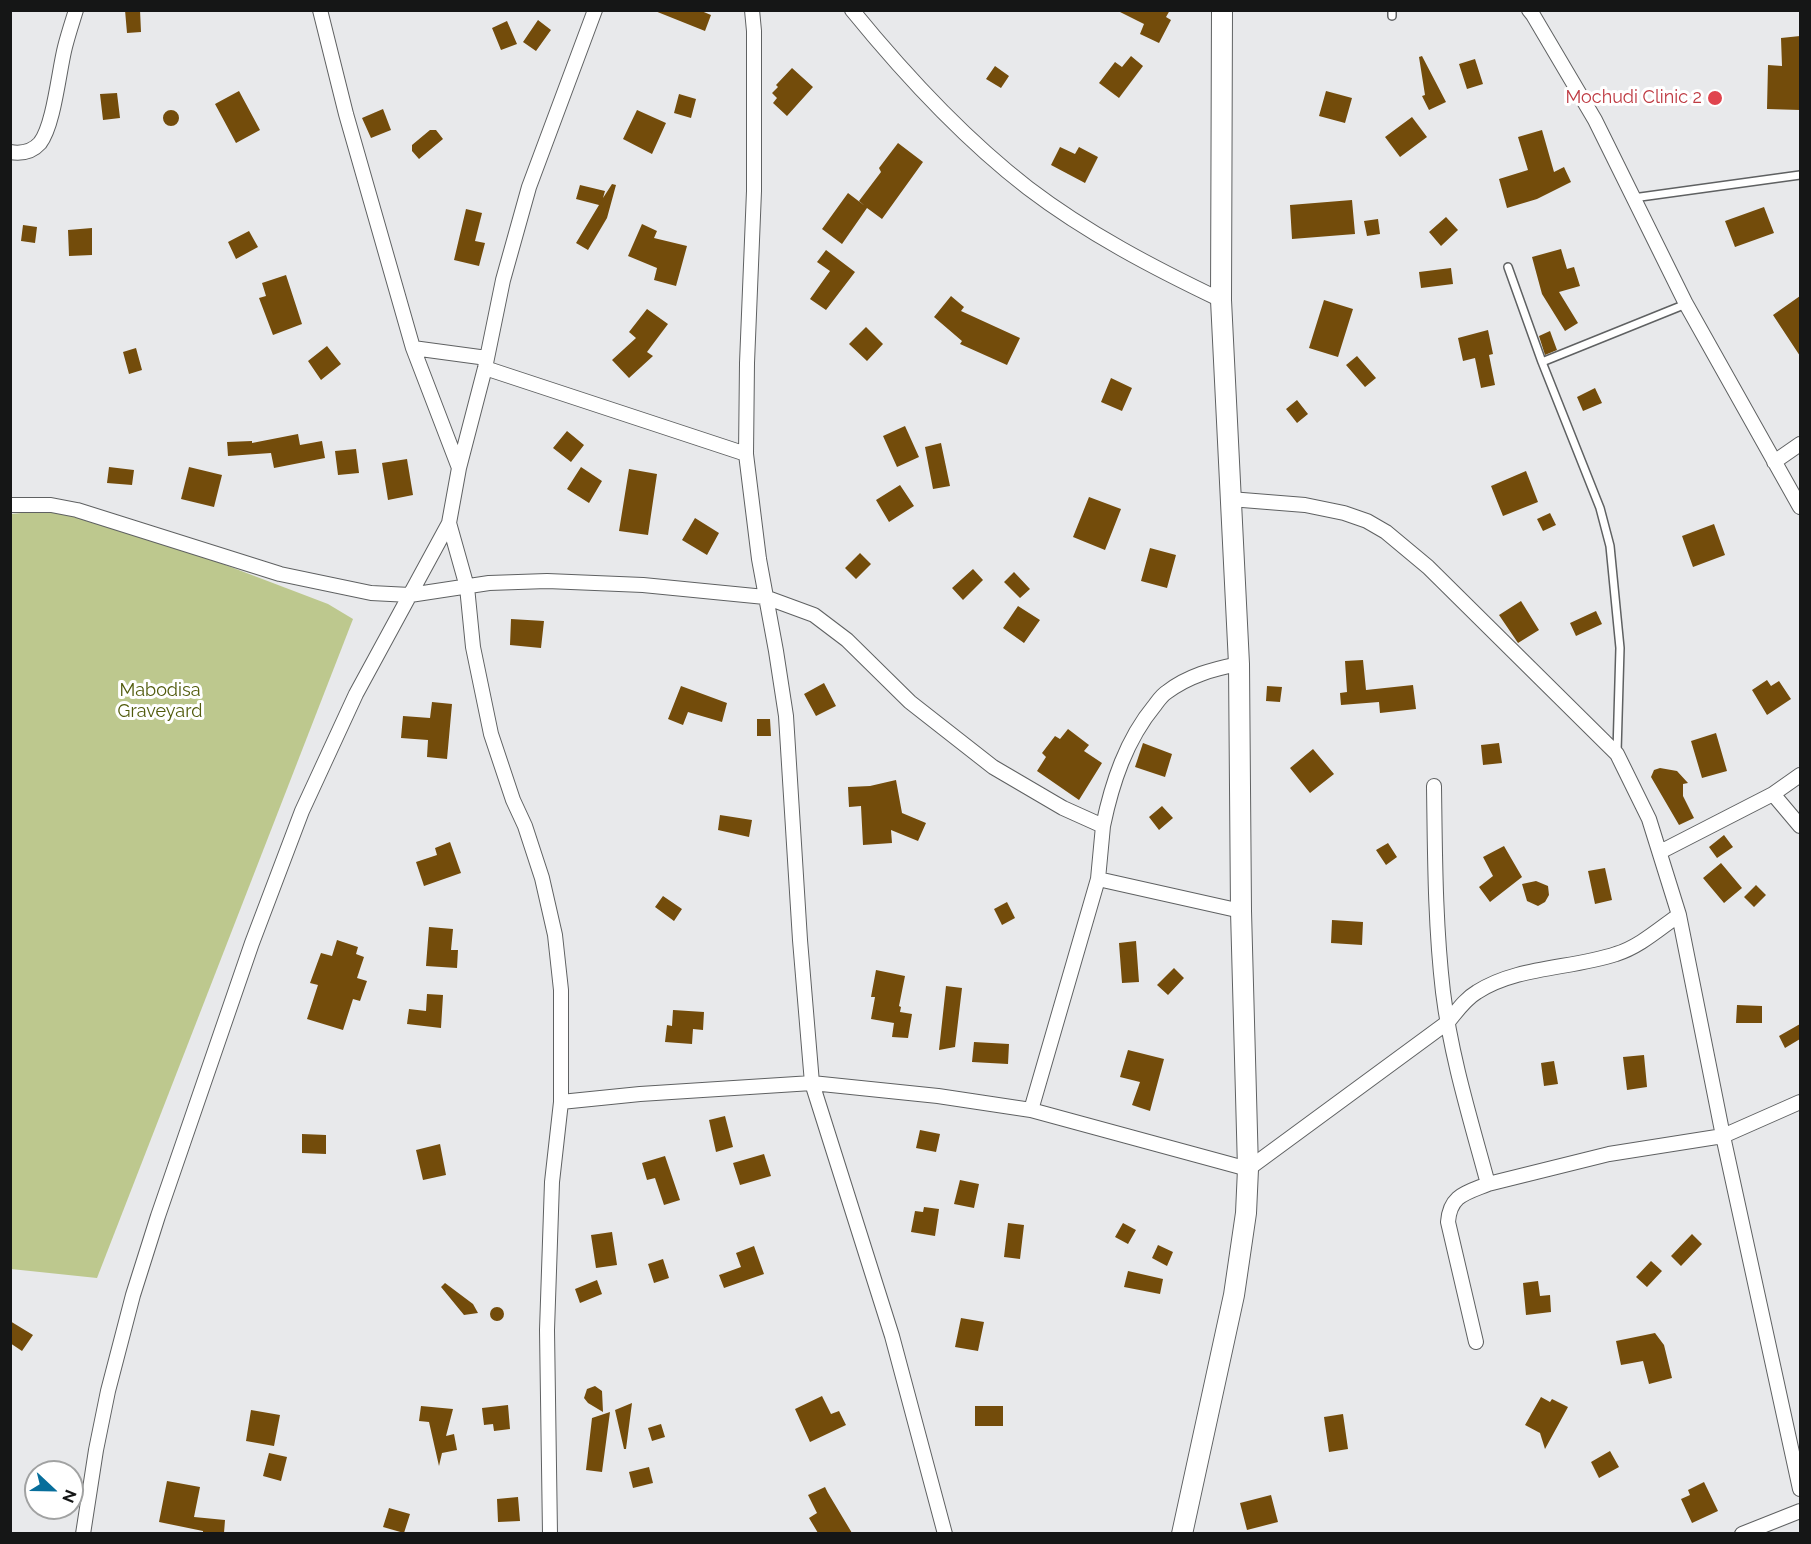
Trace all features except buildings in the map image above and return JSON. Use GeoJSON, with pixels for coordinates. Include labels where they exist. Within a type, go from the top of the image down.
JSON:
{"type":"FeatureCollection","features":[{"type":"Feature","properties":{"kind":"street"},"geometry":{"type":"LineString","coordinates":[[10,152],[24,153],[33,149],[41,141],[48,128],[65,47],[76,10]]}},
{"type":"Feature","properties":{"kind":"street"},"geometry":{"type":"LineString","coordinates":[[320,10],[367,191],[413,348],[459,468]]}},
{"type":"Feature","properties":{"kind":"street"},"geometry":{"type":"LineString","coordinates":[[83,1533],[98,1440],[133,1295],[158,1216],[248,953],[302,811],[339,728],[375,656],[449,523],[459,468],[486,363],[503,280],[529,187],[595,10]]}},
{"type":"Feature","properties":{"kind":"street"},"geometry":{"type":"LineString","coordinates":[[752,10],[754,182],[746,454],[765,597],[775,641],[786,716],[800,940],[812,1083],[892,1336],[945,1533]]}},
{"type":"Feature","properties":{"kind":"street"},"geometry":{"type":"LineString","coordinates":[[852,10],[881,46],[930,99],[989,155],[1029,188],[1127,252],[1221,300]]}},
{"type":"Feature","properties":{"kind":"street"},"geometry":{"type":"LineString","coordinates":[[1182,1533],[1234,1295],[1246,1213],[1248,1169],[1241,911],[1239,664],[1221,300],[1222,10]]}},
{"type":"Feature","properties":{"kind":"street"},"geometry":{"type":"LineString","coordinates":[[1532,12],[1595,120],[1686,304],[1800,507]]}},
{"type":"Feature","properties":{"kind":"street"},"geometry":{"type":"LineString","coordinates":[[413,348],[486,363],[746,454]]}},
{"type":"Feature","properties":{"kind":"street"},"geometry":{"type":"LineString","coordinates":[[1774,462],[1800,444]]}},
{"type":"Feature","properties":{"kind":"street"},"geometry":{"type":"LineString","coordinates":[[1230,499],[1305,505],[1344,513],[1367,521],[1386,532],[1428,567],[1617,754],[1649,819],[1679,915],[1723,1136],[1800,1489]]}},
{"type":"Feature","properties":{"kind":"street"},"geometry":{"type":"LineString","coordinates":[[10,505],[51,505],[77,510],[280,574],[371,593],[410,595],[508,581],[547,581],[643,585],[765,597],[814,615],[847,640],[910,702],[993,767],[1063,808],[1103,826]]}},
{"type":"Feature","properties":{"kind":"street"},"geometry":{"type":"LineString","coordinates":[[449,523],[467,587],[473,647],[491,734],[542,878],[555,935],[561,990],[561,1102],[552,1182],[547,1330],[550,1533]]}},
{"type":"Feature","properties":{"kind":"street"},"geometry":{"type":"LineString","coordinates":[[1031,1110],[1098,879],[1103,826],[1120,764],[1141,721],[1165,693],[1188,678],[1239,664]]}},
{"type":"Feature","properties":{"kind":"street"},"geometry":{"type":"LineString","coordinates":[[1660,852],[1773,794],[1800,775]]}},
{"type":"Feature","properties":{"kind":"street"},"geometry":{"type":"LineString","coordinates":[[1434,786],[1439,948],[1448,1022],[1466,1105],[1488,1184]]}},
{"type":"Feature","properties":{"kind":"street"},"geometry":{"type":"LineString","coordinates":[[1773,794],[1800,826]]}},
{"type":"Feature","properties":{"kind":"street"},"geometry":{"type":"LineString","coordinates":[[1098,879],[1241,911]]}},
{"type":"Feature","properties":{"kind":"street"},"geometry":{"type":"LineString","coordinates":[[1248,1169],[1448,1022],[1463,1003],[1476,992],[1508,978],[1616,954],[1640,943],[1679,915]]}},
{"type":"Feature","properties":{"kind":"street"},"geometry":{"type":"LineString","coordinates":[[561,1102],[640,1094],[812,1083],[938,1096],[1031,1110],[1248,1169]]}},
{"type":"Feature","properties":{"kind":"street"},"geometry":{"type":"LineString","coordinates":[[1476,1341],[1448,1222],[1453,1202],[1462,1195],[1488,1184],[1609,1154],[1723,1136],[1800,1102]]}},
{"type":"Feature","properties":{"kind":"street"},"geometry":{"type":"LineString","coordinates":[[1742,1533],[1800,1511]]}},
{"type":"Feature","properties":{"kind":"lane"},"geometry":{"type":"LineString","coordinates":[[1633,198],[1800,175]]}},
{"type":"Feature","properties":{"kind":"lane"},"geometry":{"type":"LineString","coordinates":[[1508,267],[1542,362],[1600,508],[1610,546],[1620,648],[1617,754]]}},
{"type":"Feature","properties":{"kind":"lane"},"geometry":{"type":"LineString","coordinates":[[1542,362],[1686,304]]}},
{"type":"Feature","properties":{"kind":"green space","name":"Mabodisa Graveyard"},"geometry":{"type":"Polygon","coordinates":[[[52,510],[152,537],[328,604],[353,619],[97,1278],[11,1269],[11,514],[52,510]]]}},
{"type":"Feature","properties":{"kind":"place","name":"Mochudi Clinic 2"},"geometry":{"type":"Point","coordinates":[1715,98]}}]}
